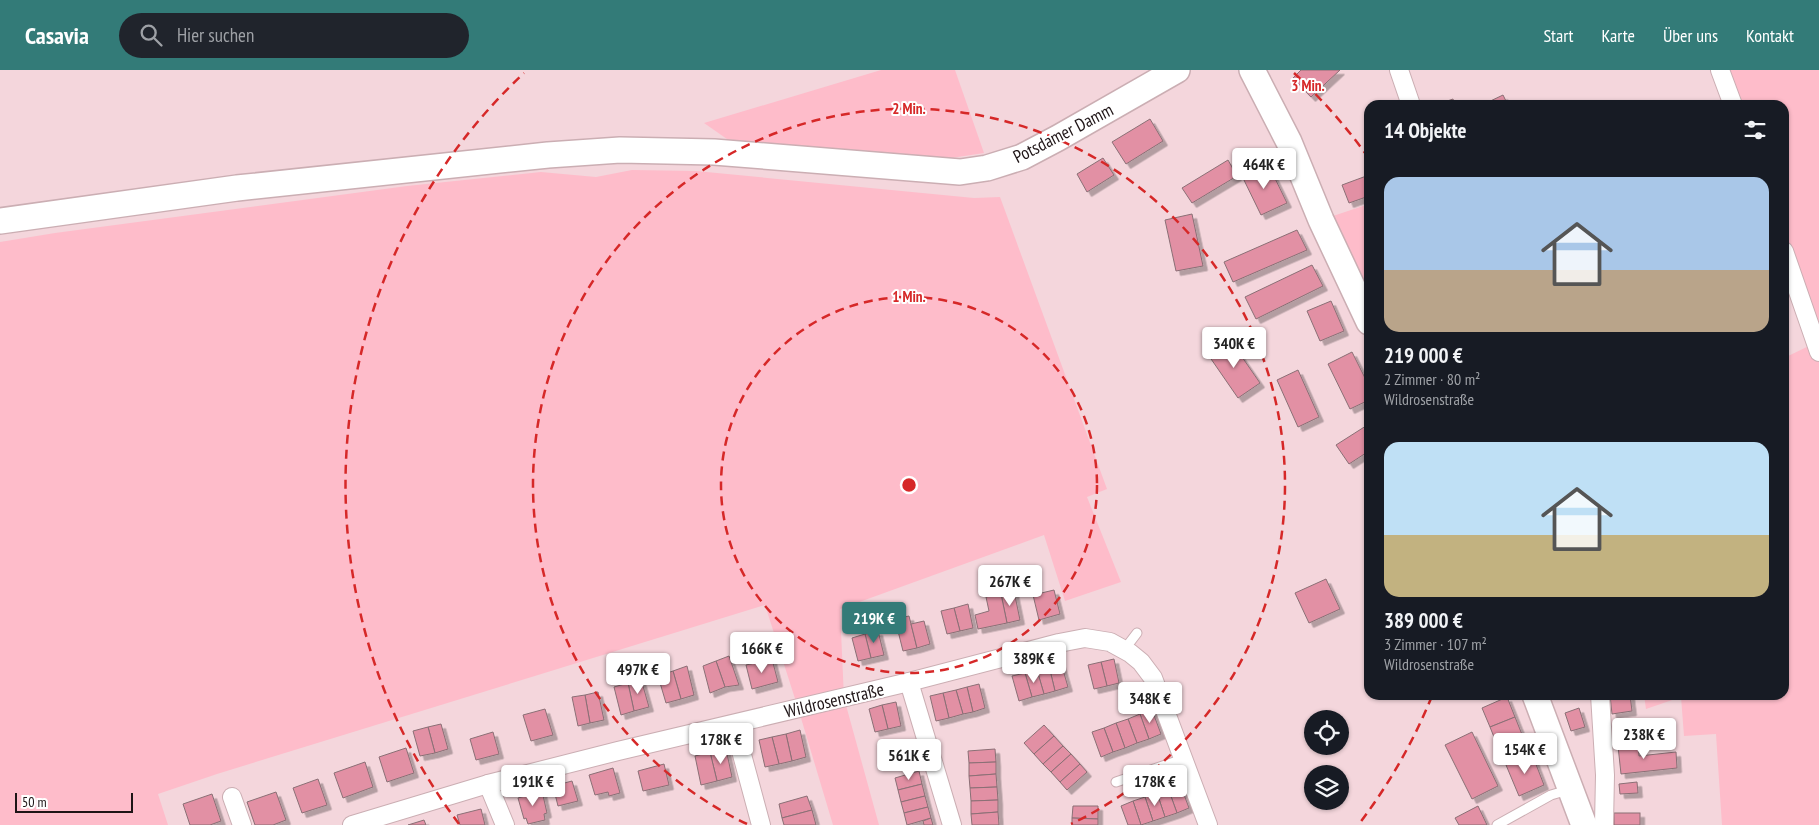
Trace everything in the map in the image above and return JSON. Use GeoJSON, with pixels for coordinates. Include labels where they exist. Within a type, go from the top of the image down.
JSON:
{"type":"FeatureCollection","features":[{"type":"Feature","properties":{"kind":"main road","name":"Potsdamer Damm"},"geometry":{"type":"LineString","coordinates":[[0,221],[247,187],[548,155],[620,150],[714,152],[960,172],[987,168],[1022,157],[1177,70]]}},
{"type":"Feature","properties":{"kind":"main road"},"geometry":{"type":"LineString","coordinates":[[1252,70],[1289,142],[1321,220],[1364,311]]}},
{"type":"Feature","properties":{"kind":"main road"},"geometry":{"type":"LineString","coordinates":[[1537,700],[1584,825]]}},
{"type":"Feature","properties":{"kind":"street"},"geometry":{"type":"LineString","coordinates":[[1399,70],[1409,100]]}},
{"type":"Feature","properties":{"kind":"street"},"geometry":{"type":"LineString","coordinates":[[1720,70],[1731,100]]}},
{"type":"Feature","properties":{"kind":"street"},"geometry":{"type":"LineString","coordinates":[[1789,265],[1819,352]]}},
{"type":"Feature","properties":{"kind":"street","name":"Wildrosenstraße"},"geometry":{"type":"LineString","coordinates":[[352,825],[488,784],[1085,638],[1110,642],[1124,650],[1141,662],[1153,678],[1208,825]]}},
{"type":"Feature","properties":{"kind":"street"},"geometry":{"type":"LineString","coordinates":[[909,682],[952,825]]}},
{"type":"Feature","properties":{"kind":"street"},"geometry":{"type":"LineString","coordinates":[[1600,700],[1605,775],[1604,825]]}},
{"type":"Feature","properties":{"kind":"street"},"geometry":{"type":"LineString","coordinates":[[734,724],[761,825]]}},
{"type":"Feature","properties":{"kind":"street"},"geometry":{"type":"LineString","coordinates":[[488,784],[505,825]]}},
{"type":"Feature","properties":{"kind":"street"},"geometry":{"type":"LineString","coordinates":[[232,797],[242,825]]}},
{"type":"Feature","properties":{"kind":"lane"},"geometry":{"type":"LineString","coordinates":[[1124,650],[1137,633]]}},
{"type":"Feature","properties":{"kind":"lane"},"geometry":{"type":"LineString","coordinates":[[1116,782],[1184,759]]}},
{"type":"Feature","properties":{"kind":"lane"},"geometry":{"type":"LineString","coordinates":[[1497,825],[1552,795],[1571,789]]}},
{"type":"Feature","properties":{"kind":"shaded area"},"geometry":{"type":"Polygon","coordinates":[[[881,70],[955,70],[984,153],[938,160],[737,146],[704,123],[881,70]]]}},
{"type":"Feature","properties":{"kind":"shaded area"},"geometry":{"type":"Polygon","coordinates":[[[1720,70],[1819,70],[1819,825],[1722,825],[1716,734],[1684,736],[1681,700],[1789,700],[1789,356],[1815,343],[1789,266],[1789,100],[1731,100],[1720,70]]]}},
{"type":"Feature","properties":{"kind":"shaded area"},"geometry":{"type":"Polygon","coordinates":[[[632,170],[696,171],[974,198],[1000,197],[1107,489],[1087,497],[1121,582],[1065,601],[1044,535],[840,609],[844,698],[879,825],[833,825],[765,605],[217,774],[158,794],[168,825],[0,825],[0,242],[407,186],[541,172],[596,177],[632,170]]]}},
{"type":"Feature","properties":{"kind":"shaded area"},"geometry":{"type":"Polygon","coordinates":[[[1364,206],[1364,311],[1321,220],[1364,206]]]}},
{"type":"Feature","properties":{"kind":"shaded area"},"geometry":{"type":"Polygon","coordinates":[[[1645,700],[1672,700],[1646,709],[1645,700]]]}},
{"type":"Feature","properties":{"kind":"building"},"geometry":{"type":"Polygon","coordinates":[[[1301,70],[1340,70],[1311,97],[1293,78],[1301,70]]]}},
{"type":"Feature","properties":{"kind":"building"},"geometry":{"type":"Polygon","coordinates":[[[1503,95],[1506,100],[1492,100],[1503,95]]]}},
{"type":"Feature","properties":{"kind":"building"},"geometry":{"type":"Polygon","coordinates":[[[1150,119],[1163,141],[1126,164],[1112,142],[1150,119]]]}},
{"type":"Feature","properties":{"kind":"building"},"geometry":{"type":"Polygon","coordinates":[[[1103,158],[1114,175],[1087,192],[1077,174],[1103,158]]]}},
{"type":"Feature","properties":{"kind":"building"},"geometry":{"type":"Polygon","coordinates":[[[1228,160],[1237,176],[1192,203],[1182,188],[1228,160]]]}},
{"type":"Feature","properties":{"kind":"building"},"geometry":{"type":"Polygon","coordinates":[[[1268,164],[1287,203],[1261,215],[1242,176],[1268,164]]]}},
{"type":"Feature","properties":{"kind":"building"},"geometry":{"type":"Polygon","coordinates":[[[1364,177],[1364,198],[1349,203],[1342,185],[1364,177]]]}},
{"type":"Feature","properties":{"kind":"building"},"geometry":{"type":"Polygon","coordinates":[[[1192,214],[1203,266],[1176,271],[1165,220],[1192,214]]]}},
{"type":"Feature","properties":{"kind":"building"},"geometry":{"type":"Polygon","coordinates":[[[1297,230],[1307,250],[1233,282],[1224,262],[1297,230]]]}},
{"type":"Feature","properties":{"kind":"building"},"geometry":{"type":"Polygon","coordinates":[[[1312,265],[1323,286],[1256,319],[1245,297],[1312,265]]]}},
{"type":"Feature","properties":{"kind":"building"},"geometry":{"type":"Polygon","coordinates":[[[1331,301],[1344,331],[1320,341],[1307,311],[1331,301]]]}},
{"type":"Feature","properties":{"kind":"building"},"geometry":{"type":"Polygon","coordinates":[[[1231,341],[1260,383],[1238,398],[1209,356],[1231,341]]]}},
{"type":"Feature","properties":{"kind":"building"},"geometry":{"type":"Polygon","coordinates":[[[1352,352],[1364,376],[1364,402],[1350,409],[1328,364],[1352,352]]]}},
{"type":"Feature","properties":{"kind":"building"},"geometry":{"type":"Polygon","coordinates":[[[1298,370],[1319,417],[1298,427],[1277,380],[1298,370]]]}},
{"type":"Feature","properties":{"kind":"building"},"geometry":{"type":"Polygon","coordinates":[[[1364,427],[1364,454],[1349,464],[1336,445],[1364,427]]]}},
{"type":"Feature","properties":{"kind":"building"},"geometry":{"type":"Polygon","coordinates":[[[1326,579],[1340,609],[1309,623],[1295,593],[1326,579]]]}},
{"type":"Feature","properties":{"kind":"building"},"geometry":{"type":"Polygon","coordinates":[[[1054,590],[1060,614],[1039,620],[1033,595],[1054,590]]]}},
{"type":"Feature","properties":{"kind":"building"},"geometry":{"type":"Polygon","coordinates":[[[1014,591],[1020,620],[1007,623],[1001,594],[1014,591]]]}},
{"type":"Feature","properties":{"kind":"building"},"geometry":{"type":"Polygon","coordinates":[[[1001,594],[1007,623],[978,629],[975,615],[989,611],[986,597],[1001,594]]]}},
{"type":"Feature","properties":{"kind":"building"},"geometry":{"type":"Polygon","coordinates":[[[968,604],[973,628],[960,631],[954,608],[968,604]]]}},
{"type":"Feature","properties":{"kind":"building"},"geometry":{"type":"Polygon","coordinates":[[[954,608],[960,631],[947,634],[941,611],[954,608]]]}},
{"type":"Feature","properties":{"kind":"building"},"geometry":{"type":"Polygon","coordinates":[[[909,616],[917,648],[903,651],[895,619],[909,616]]]}},
{"type":"Feature","properties":{"kind":"building"},"geometry":{"type":"Polygon","coordinates":[[[924,621],[930,644],[917,648],[911,624],[924,621]]]}},
{"type":"Feature","properties":{"kind":"building"},"geometry":{"type":"Polygon","coordinates":[[[878,631],[884,655],[871,658],[865,634],[878,631]]]}},
{"type":"Feature","properties":{"kind":"building"},"geometry":{"type":"Polygon","coordinates":[[[865,634],[871,658],[858,661],[852,638],[865,634]]]}},
{"type":"Feature","properties":{"kind":"building"},"geometry":{"type":"Polygon","coordinates":[[[729,656],[739,685],[725,687],[716,661],[729,656]]]}},
{"type":"Feature","properties":{"kind":"building"},"geometry":{"type":"Polygon","coordinates":[[[772,659],[778,682],[752,689],[746,665],[772,659]]]}},
{"type":"Feature","properties":{"kind":"building"},"geometry":{"type":"Polygon","coordinates":[[[1114,659],[1119,683],[1107,686],[1101,662],[1114,659]]]}},
{"type":"Feature","properties":{"kind":"building"},"geometry":{"type":"Polygon","coordinates":[[[716,661],[725,687],[710,693],[703,666],[716,661]]]}},
{"type":"Feature","properties":{"kind":"building"},"geometry":{"type":"Polygon","coordinates":[[[1101,662],[1107,686],[1094,689],[1088,665],[1101,662]]]}},
{"type":"Feature","properties":{"kind":"building"},"geometry":{"type":"Polygon","coordinates":[[[1061,663],[1068,687],[1055,691],[1049,666],[1061,663]]]}},
{"type":"Feature","properties":{"kind":"building"},"geometry":{"type":"Polygon","coordinates":[[[687,666],[694,695],[681,699],[673,671],[687,666]]]}},
{"type":"Feature","properties":{"kind":"building"},"geometry":{"type":"Polygon","coordinates":[[[1049,666],[1055,691],[1044,694],[1037,670],[1049,666]]]}},
{"type":"Feature","properties":{"kind":"building"},"geometry":{"type":"Polygon","coordinates":[[[1037,670],[1044,694],[1032,697],[1025,673],[1037,670]]]}},
{"type":"Feature","properties":{"kind":"building"},"geometry":{"type":"Polygon","coordinates":[[[673,671],[681,699],[666,703],[658,676],[673,671]]]}},
{"type":"Feature","properties":{"kind":"building"},"geometry":{"type":"Polygon","coordinates":[[[1025,673],[1032,697],[1019,701],[1012,676],[1025,673]]]}},
{"type":"Feature","properties":{"kind":"building"},"geometry":{"type":"Polygon","coordinates":[[[641,679],[649,707],[634,711],[628,683],[641,679]]]}},
{"type":"Feature","properties":{"kind":"building"},"geometry":{"type":"Polygon","coordinates":[[[628,683],[634,711],[621,715],[614,687],[628,683]]]}},
{"type":"Feature","properties":{"kind":"building"},"geometry":{"type":"Polygon","coordinates":[[[979,684],[985,708],[973,712],[967,687],[979,684]]]}},
{"type":"Feature","properties":{"kind":"building"},"geometry":{"type":"Polygon","coordinates":[[[967,687],[973,712],[963,714],[956,690],[967,687]]]}},
{"type":"Feature","properties":{"kind":"building"},"geometry":{"type":"Polygon","coordinates":[[[956,690],[963,714],[949,718],[943,693],[956,690]]]}},
{"type":"Feature","properties":{"kind":"building"},"geometry":{"type":"Polygon","coordinates":[[[598,692],[604,720],[590,723],[585,695],[598,692]]]}},
{"type":"Feature","properties":{"kind":"building"},"geometry":{"type":"Polygon","coordinates":[[[943,693],[949,718],[936,721],[930,696],[943,693]]]}},
{"type":"Feature","properties":{"kind":"building"},"geometry":{"type":"Polygon","coordinates":[[[585,695],[590,723],[578,726],[572,697],[585,695]]]}},
{"type":"Feature","properties":{"kind":"building"},"geometry":{"type":"Polygon","coordinates":[[[1500,700],[1508,700],[1515,717],[1490,727],[1482,708],[1500,700]]]}},
{"type":"Feature","properties":{"kind":"building"},"geometry":{"type":"Polygon","coordinates":[[[1611,700],[1631,700],[1632,711],[1612,714],[1611,700]]]}},
{"type":"Feature","properties":{"kind":"building"},"geometry":{"type":"Polygon","coordinates":[[[896,702],[901,726],[888,729],[882,705],[896,702]]]}},
{"type":"Feature","properties":{"kind":"building"},"geometry":{"type":"Polygon","coordinates":[[[882,705],[888,729],[875,732],[869,709],[882,705]]]}},
{"type":"Feature","properties":{"kind":"building"},"geometry":{"type":"Polygon","coordinates":[[[1579,708],[1585,727],[1571,731],[1565,713],[1579,708]]]}},
{"type":"Feature","properties":{"kind":"building"},"geometry":{"type":"Polygon","coordinates":[[[545,709],[553,735],[531,741],[523,715],[545,709]]]}},
{"type":"Feature","properties":{"kind":"building"},"geometry":{"type":"Polygon","coordinates":[[[1152,710],[1161,734],[1149,739],[1140,714],[1152,710]]]}},
{"type":"Feature","properties":{"kind":"building"},"geometry":{"type":"Polygon","coordinates":[[[1140,714],[1149,739],[1137,743],[1128,719],[1140,714]]]}},
{"type":"Feature","properties":{"kind":"building"},"geometry":{"type":"Polygon","coordinates":[[[1515,717],[1525,742],[1500,752],[1490,727],[1515,717]]]}},
{"type":"Feature","properties":{"kind":"building"},"geometry":{"type":"Polygon","coordinates":[[[1128,719],[1137,743],[1125,748],[1116,723],[1128,719]]]}},
{"type":"Feature","properties":{"kind":"building"},"geometry":{"type":"Polygon","coordinates":[[[1635,722],[1638,744],[1618,746],[1616,724],[1635,722]]]}},
{"type":"Feature","properties":{"kind":"building"},"geometry":{"type":"Polygon","coordinates":[[[1116,723],[1125,748],[1113,752],[1104,728],[1116,723]]]}},
{"type":"Feature","properties":{"kind":"building"},"geometry":{"type":"Polygon","coordinates":[[[441,724],[448,749],[435,753],[428,727],[441,724]]]}},
{"type":"Feature","properties":{"kind":"building"},"geometry":{"type":"Polygon","coordinates":[[[1044,725],[1054,736],[1034,754],[1024,743],[1044,725]]]}},
{"type":"Feature","properties":{"kind":"building"},"geometry":{"type":"Polygon","coordinates":[[[428,727],[435,753],[420,756],[413,731],[428,727]]]}},
{"type":"Feature","properties":{"kind":"building"},"geometry":{"type":"Polygon","coordinates":[[[1104,728],[1113,752],[1101,757],[1092,732],[1104,728]]]}},
{"type":"Feature","properties":{"kind":"building"},"geometry":{"type":"Polygon","coordinates":[[[800,730],[806,757],[792,761],[786,734],[800,730]]]}},
{"type":"Feature","properties":{"kind":"building"},"geometry":{"type":"Polygon","coordinates":[[[493,732],[499,754],[476,760],[470,739],[493,732]]]}},
{"type":"Feature","properties":{"kind":"building"},"geometry":{"type":"Polygon","coordinates":[[[1472,732],[1498,786],[1472,799],[1445,745],[1472,732]]]}},
{"type":"Feature","properties":{"kind":"building"},"geometry":{"type":"Polygon","coordinates":[[[786,734],[792,761],[779,764],[772,737],[786,734]]]}},
{"type":"Feature","properties":{"kind":"building"},"geometry":{"type":"Polygon","coordinates":[[[1054,736],[1063,746],[1043,764],[1034,754],[1054,736]]]}},
{"type":"Feature","properties":{"kind":"building"},"geometry":{"type":"Polygon","coordinates":[[[772,737],[779,764],[765,767],[759,740],[772,737]]]}},
{"type":"Feature","properties":{"kind":"building"},"geometry":{"type":"Polygon","coordinates":[[[1638,744],[1639,756],[1676,752],[1677,768],[1621,774],[1618,746],[1638,744]]]}},
{"type":"Feature","properties":{"kind":"building"},"geometry":{"type":"Polygon","coordinates":[[[1063,746],[1071,754],[1051,772],[1043,764],[1063,746]]]}},
{"type":"Feature","properties":{"kind":"building"},"geometry":{"type":"Polygon","coordinates":[[[406,748],[414,773],[387,782],[379,757],[406,748]]]}},
{"type":"Feature","properties":{"kind":"building"},"geometry":{"type":"Polygon","coordinates":[[[726,749],[732,777],[717,781],[710,752],[726,749]]]}},
{"type":"Feature","properties":{"kind":"building"},"geometry":{"type":"Polygon","coordinates":[[[995,749],[996,762],[969,763],[968,751],[995,749]]]}},
{"type":"Feature","properties":{"kind":"building"},"geometry":{"type":"Polygon","coordinates":[[[710,752],[717,781],[701,785],[695,756],[710,752]]]}},
{"type":"Feature","properties":{"kind":"building"},"geometry":{"type":"Polygon","coordinates":[[[1071,754],[1080,764],[1060,782],[1051,772],[1071,754]]]}},
{"type":"Feature","properties":{"kind":"building"},"geometry":{"type":"Polygon","coordinates":[[[1532,754],[1544,785],[1519,796],[1506,765],[1532,754]]]}},
{"type":"Feature","properties":{"kind":"building"},"geometry":{"type":"Polygon","coordinates":[[[365,762],[373,787],[343,798],[334,773],[365,762]]]}},
{"type":"Feature","properties":{"kind":"building"},"geometry":{"type":"Polygon","coordinates":[[[996,762],[996,774],[969,776],[969,763],[996,762]]]}},
{"type":"Feature","properties":{"kind":"building"},"geometry":{"type":"Polygon","coordinates":[[[664,764],[669,785],[643,791],[638,771],[664,764]]]}},
{"type":"Feature","properties":{"kind":"building"},"geometry":{"type":"Polygon","coordinates":[[[1080,764],[1087,772],[1067,790],[1060,782],[1080,764]]]}},
{"type":"Feature","properties":{"kind":"building"},"geometry":{"type":"Polygon","coordinates":[[[613,768],[620,793],[609,796],[608,792],[595,795],[589,775],[613,768]]]}},
{"type":"Feature","properties":{"kind":"building"},"geometry":{"type":"Polygon","coordinates":[[[919,771],[922,784],[898,790],[895,778],[919,771]]]}},
{"type":"Feature","properties":{"kind":"building"},"geometry":{"type":"Polygon","coordinates":[[[996,774],[997,787],[970,788],[969,776],[996,774]]]}},
{"type":"Feature","properties":{"kind":"building"},"geometry":{"type":"Polygon","coordinates":[[[318,779],[327,805],[302,813],[293,788],[318,779]]]}},
{"type":"Feature","properties":{"kind":"building"},"geometry":{"type":"Polygon","coordinates":[[[572,781],[578,801],[558,806],[553,786],[572,781]]]}},
{"type":"Feature","properties":{"kind":"building"},"geometry":{"type":"Polygon","coordinates":[[[1637,782],[1638,793],[1620,794],[1619,784],[1637,782]]]}},
{"type":"Feature","properties":{"kind":"building"},"geometry":{"type":"Polygon","coordinates":[[[922,784],[925,796],[901,802],[898,790],[922,784]]]}},
{"type":"Feature","properties":{"kind":"building"},"geometry":{"type":"Polygon","coordinates":[[[1180,784],[1189,808],[1177,813],[1168,788],[1180,784]]]}},
{"type":"Feature","properties":{"kind":"building"},"geometry":{"type":"Polygon","coordinates":[[[997,787],[998,800],[971,801],[970,788],[997,787]]]}},
{"type":"Feature","properties":{"kind":"building"},"geometry":{"type":"Polygon","coordinates":[[[1168,788],[1177,813],[1165,817],[1157,793],[1168,788]]]}},
{"type":"Feature","properties":{"kind":"building"},"geometry":{"type":"Polygon","coordinates":[[[542,791],[547,813],[544,814],[545,820],[528,824],[526,818],[524,819],[518,798],[542,791]]]}},
{"type":"Feature","properties":{"kind":"building"},"geometry":{"type":"Polygon","coordinates":[[[276,792],[286,820],[273,825],[255,825],[247,802],[276,792]]]}},
{"type":"Feature","properties":{"kind":"building"},"geometry":{"type":"Polygon","coordinates":[[[1157,793],[1165,817],[1153,821],[1145,797],[1157,793]]]}},
{"type":"Feature","properties":{"kind":"building"},"geometry":{"type":"Polygon","coordinates":[[[212,794],[221,821],[210,825],[190,825],[183,804],[212,794]]]}},
{"type":"Feature","properties":{"kind":"building"},"geometry":{"type":"Polygon","coordinates":[[[807,796],[812,810],[782,818],[779,804],[807,796]]]}},
{"type":"Feature","properties":{"kind":"building"},"geometry":{"type":"Polygon","coordinates":[[[925,796],[928,807],[904,813],[901,802],[925,796]]]}},
{"type":"Feature","properties":{"kind":"building"},"geometry":{"type":"Polygon","coordinates":[[[1145,797],[1153,821],[1141,825],[1133,801],[1145,797]]]}},
{"type":"Feature","properties":{"kind":"building"},"geometry":{"type":"Polygon","coordinates":[[[998,800],[998,812],[971,814],[971,801],[998,800]]]}},
{"type":"Feature","properties":{"kind":"building"},"geometry":{"type":"Polygon","coordinates":[[[1133,801],[1141,825],[1128,825],[1121,806],[1133,801]]]}},
{"type":"Feature","properties":{"kind":"building"},"geometry":{"type":"Polygon","coordinates":[[[1073,806],[1098,806],[1098,819],[1072,818],[1073,806]]]}},
{"type":"Feature","properties":{"kind":"building"},"geometry":{"type":"Polygon","coordinates":[[[1478,806],[1487,825],[1459,825],[1455,818],[1478,806]]]}},
{"type":"Feature","properties":{"kind":"building"},"geometry":{"type":"Polygon","coordinates":[[[928,807],[931,818],[907,825],[904,813],[928,807]]]}},
{"type":"Feature","properties":{"kind":"building"},"geometry":{"type":"Polygon","coordinates":[[[481,809],[485,825],[460,825],[457,815],[481,809]]]}},
{"type":"Feature","properties":{"kind":"building"},"geometry":{"type":"Polygon","coordinates":[[[812,810],[816,825],[784,825],[782,818],[812,810]]]}},
{"type":"Feature","properties":{"kind":"building"},"geometry":{"type":"Polygon","coordinates":[[[998,812],[999,825],[972,825],[971,814],[998,812]]]}},
{"type":"Feature","properties":{"kind":"building"},"geometry":{"type":"Polygon","coordinates":[[[1614,813],[1640,813],[1640,825],[1614,825],[1614,813]]]}},
{"type":"Feature","properties":{"kind":"building"},"geometry":{"type":"Polygon","coordinates":[[[931,818],[933,825],[924,825],[923,821],[931,818]]]}},
{"type":"Feature","properties":{"kind":"building"},"geometry":{"type":"Polygon","coordinates":[[[1072,818],[1098,819],[1098,825],[1072,825],[1072,818]]]}},
{"type":"Feature","properties":{"kind":"building"},"geometry":{"type":"Polygon","coordinates":[[[424,820],[426,825],[408,825],[424,820]]]}}]}
